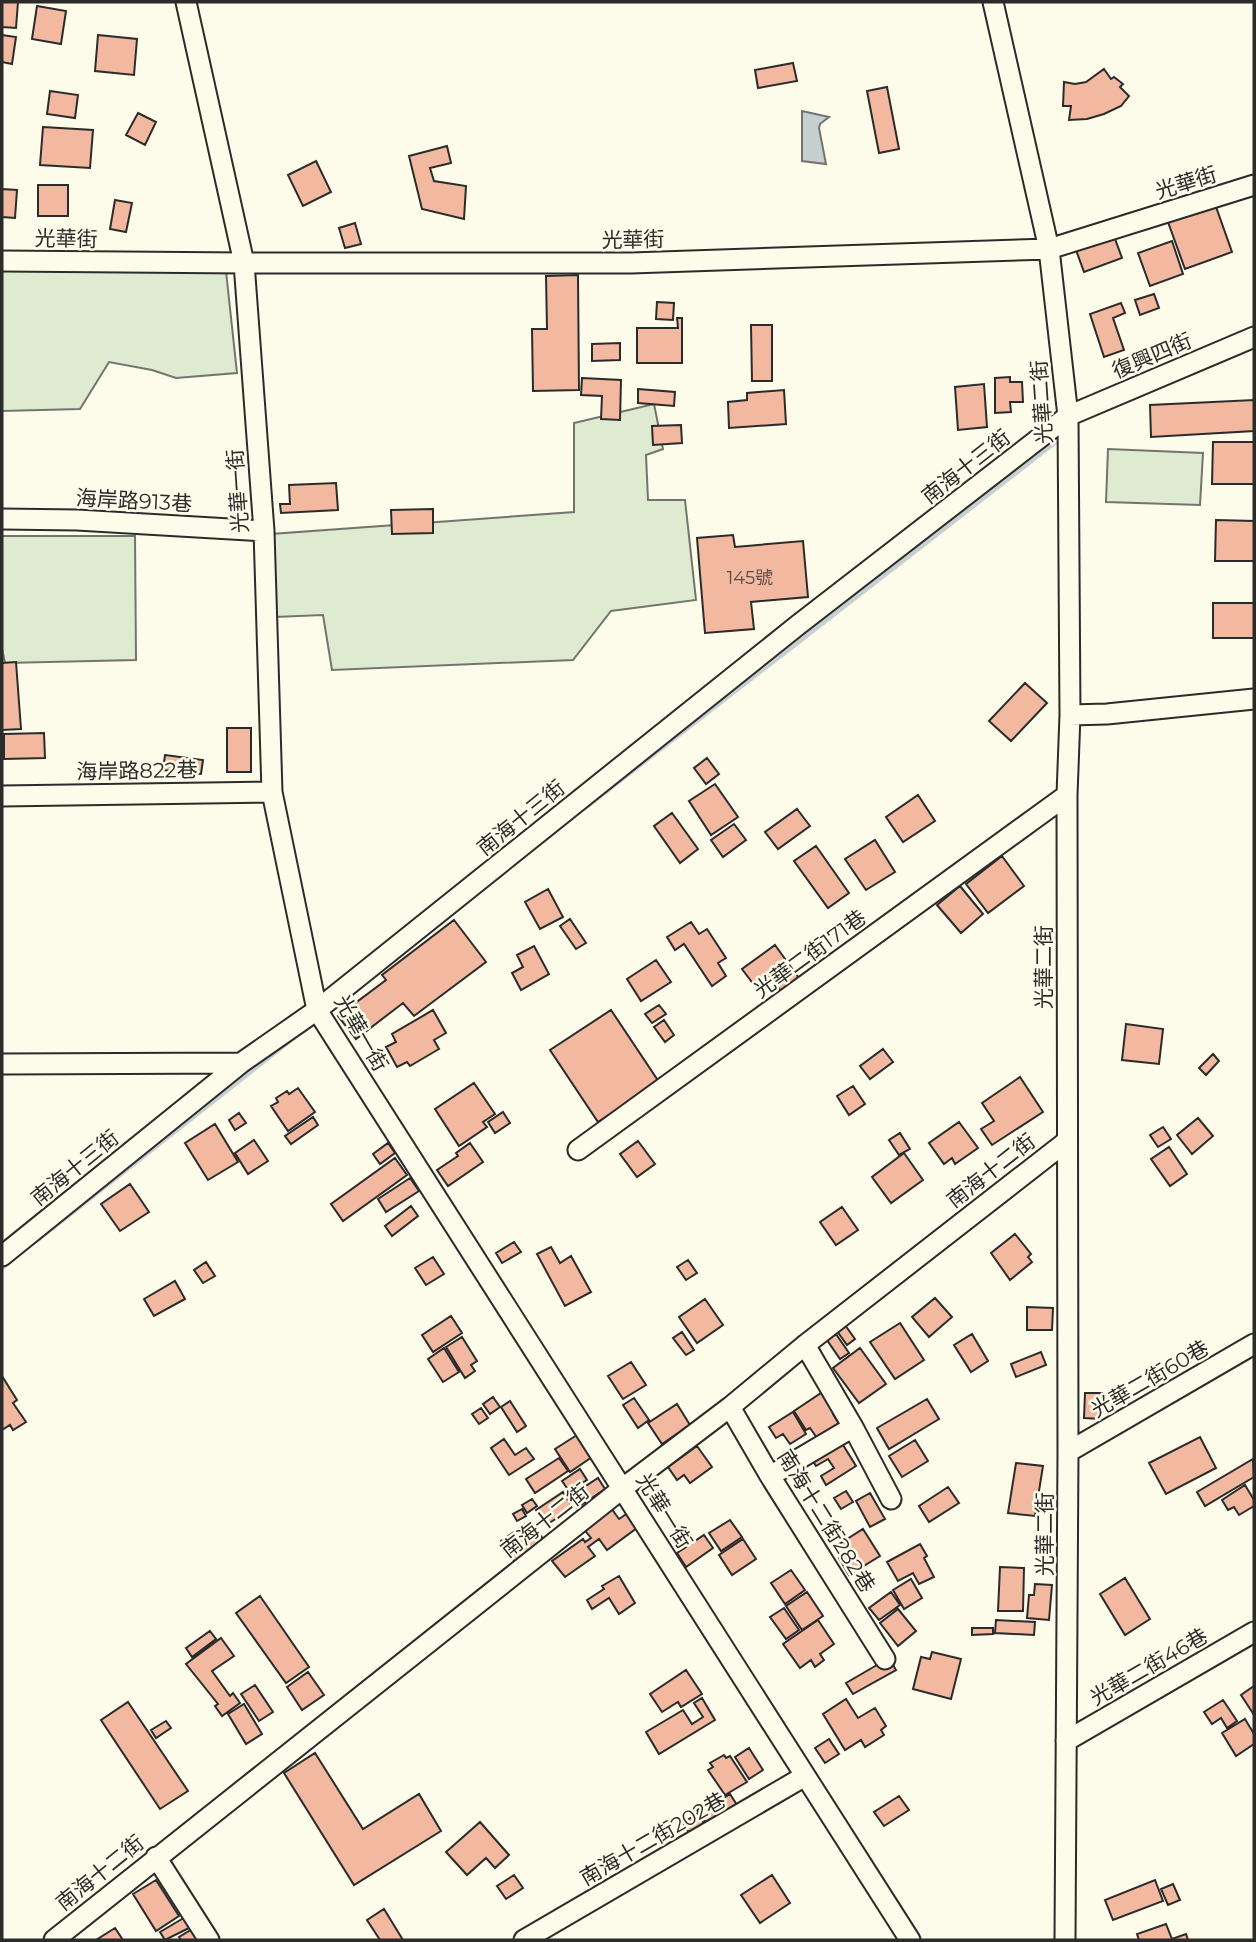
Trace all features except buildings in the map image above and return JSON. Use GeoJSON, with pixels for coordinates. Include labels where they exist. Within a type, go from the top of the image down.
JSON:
{"type":"FeatureCollection","features":[{"type":"Feature","properties":{"kind":"street","name":"光華一街"},"geometry":{"type":"LineString","coordinates":[[186,2],[244,263],[264,531],[272,792],[317,1010],[910,1940]]}},
{"type":"Feature","properties":{"kind":"street","name":"光華二街"},"geometry":{"type":"LineString","coordinates":[[993,2],[1049,250],[1068,416],[1070,715],[1067,795],[1068,1452],[1065,1940]]}},
{"type":"Feature","properties":{"kind":"street","name":"光華街"},"geometry":{"type":"LineString","coordinates":[[2,261],[631,263],[1049,250],[1254,185]]}},
{"type":"Feature","properties":{"kind":"street","name":"復興四街"},"geometry":{"type":"LineString","coordinates":[[1068,416],[1254,337]]}},
{"type":"Feature","properties":{"kind":"street","name":"南海十三街"},"geometry":{"type":"LineString","coordinates":[[2,1256],[241,1063],[317,1010],[798,625],[1068,416]]}},
{"type":"Feature","properties":{"kind":"street","name":"海岸路913巷"},"geometry":{"type":"LineString","coordinates":[[2,519],[77,520],[264,531]]}},
{"type":"Feature","properties":{"kind":"street"},"geometry":{"type":"LineString","coordinates":[[1070,715],[1107,714],[1254,699]]}},
{"type":"Feature","properties":{"kind":"street","name":"海岸路822巷"},"geometry":{"type":"LineString","coordinates":[[2,796],[272,792]]}},
{"type":"Feature","properties":{"kind":"street","name":"光華二街171巷"},"geometry":{"type":"LineString","coordinates":[[578,1150],[1067,795]]}},
{"type":"Feature","properties":{"kind":"street"},"geometry":{"type":"LineString","coordinates":[[2,1064],[241,1063]]}},
{"type":"Feature","properties":{"kind":"street","name":"南海十二街"},"geometry":{"type":"LineString","coordinates":[[54,1940],[623,1488],[1067,1141]]}},
{"type":"Feature","properties":{"kind":"street","name":"光華二街60巷"},"geometry":{"type":"LineString","coordinates":[[1068,1452],[1254,1344]]}},
{"type":"Feature","properties":{"kind":"street"},"geometry":{"type":"LineString","coordinates":[[805,1345],[891,1499]]}},
{"type":"Feature","properties":{"kind":"street","name":"南海十二街282巷"},"geometry":{"type":"LineString","coordinates":[[730,1407],[885,1659]]}},
{"type":"Feature","properties":{"kind":"street"},"geometry":{"type":"LineString","coordinates":[[770,1476],[853,1427]]}},
{"type":"Feature","properties":{"kind":"street","name":"光華二街46巷"},"geometry":{"type":"LineString","coordinates":[[1066,1741],[1254,1632]]}},
{"type":"Feature","properties":{"kind":"street","name":"南海十二街202巷"},"geometry":{"type":"LineString","coordinates":[[524,1940],[805,1776]]}},
{"type":"Feature","properties":{"kind":"street"},"geometry":{"type":"LineString","coordinates":[[156,1857],[209,1940]]}},
{"type":"Feature","properties":{"kind":"green space"},"geometry":{"type":"Polygon","coordinates":[[[225,262],[237,373],[176,378],[152,370],[109,362],[80,409],[2,411],[2,265],[225,262]]]}},
{"type":"Feature","properties":{"kind":"green space"},"geometry":{"type":"Polygon","coordinates":[[[654,404],[663,449],[646,455],[648,500],[685,500],[696,600],[611,611],[573,660],[332,670],[323,615],[275,617],[271,534],[574,512],[574,423],[654,404]]]}},
{"type":"Feature","properties":{"kind":"green space"},"geometry":{"type":"Polygon","coordinates":[[[1108,449],[1203,453],[1200,505],[1106,502],[1108,449]]]}},
{"type":"Feature","properties":{"kind":"green space"},"geometry":{"type":"Polygon","coordinates":[[[2,536],[135,536],[136,660],[5,663],[2,649],[2,536]]]}},
{"type":"Feature","properties":{"kind":"shaded area"},"geometry":{"type":"Polygon","coordinates":[[[802,111],[829,117],[819,128],[826,164],[802,161],[802,111]]]}},
{"type":"Feature","properties":{"kind":"waterway"},"geometry":{"type":"LineString","coordinates":[[587,806],[1054,443]]}},
{"type":"Feature","properties":{"kind":"waterway"},"geometry":{"type":"LineString","coordinates":[[37,1240],[293,1038]]}},
{"type":"Feature","properties":{"kind":"waterway"},"geometry":{"type":"LineString","coordinates":[[2,1268],[10,1261]]}}]}
